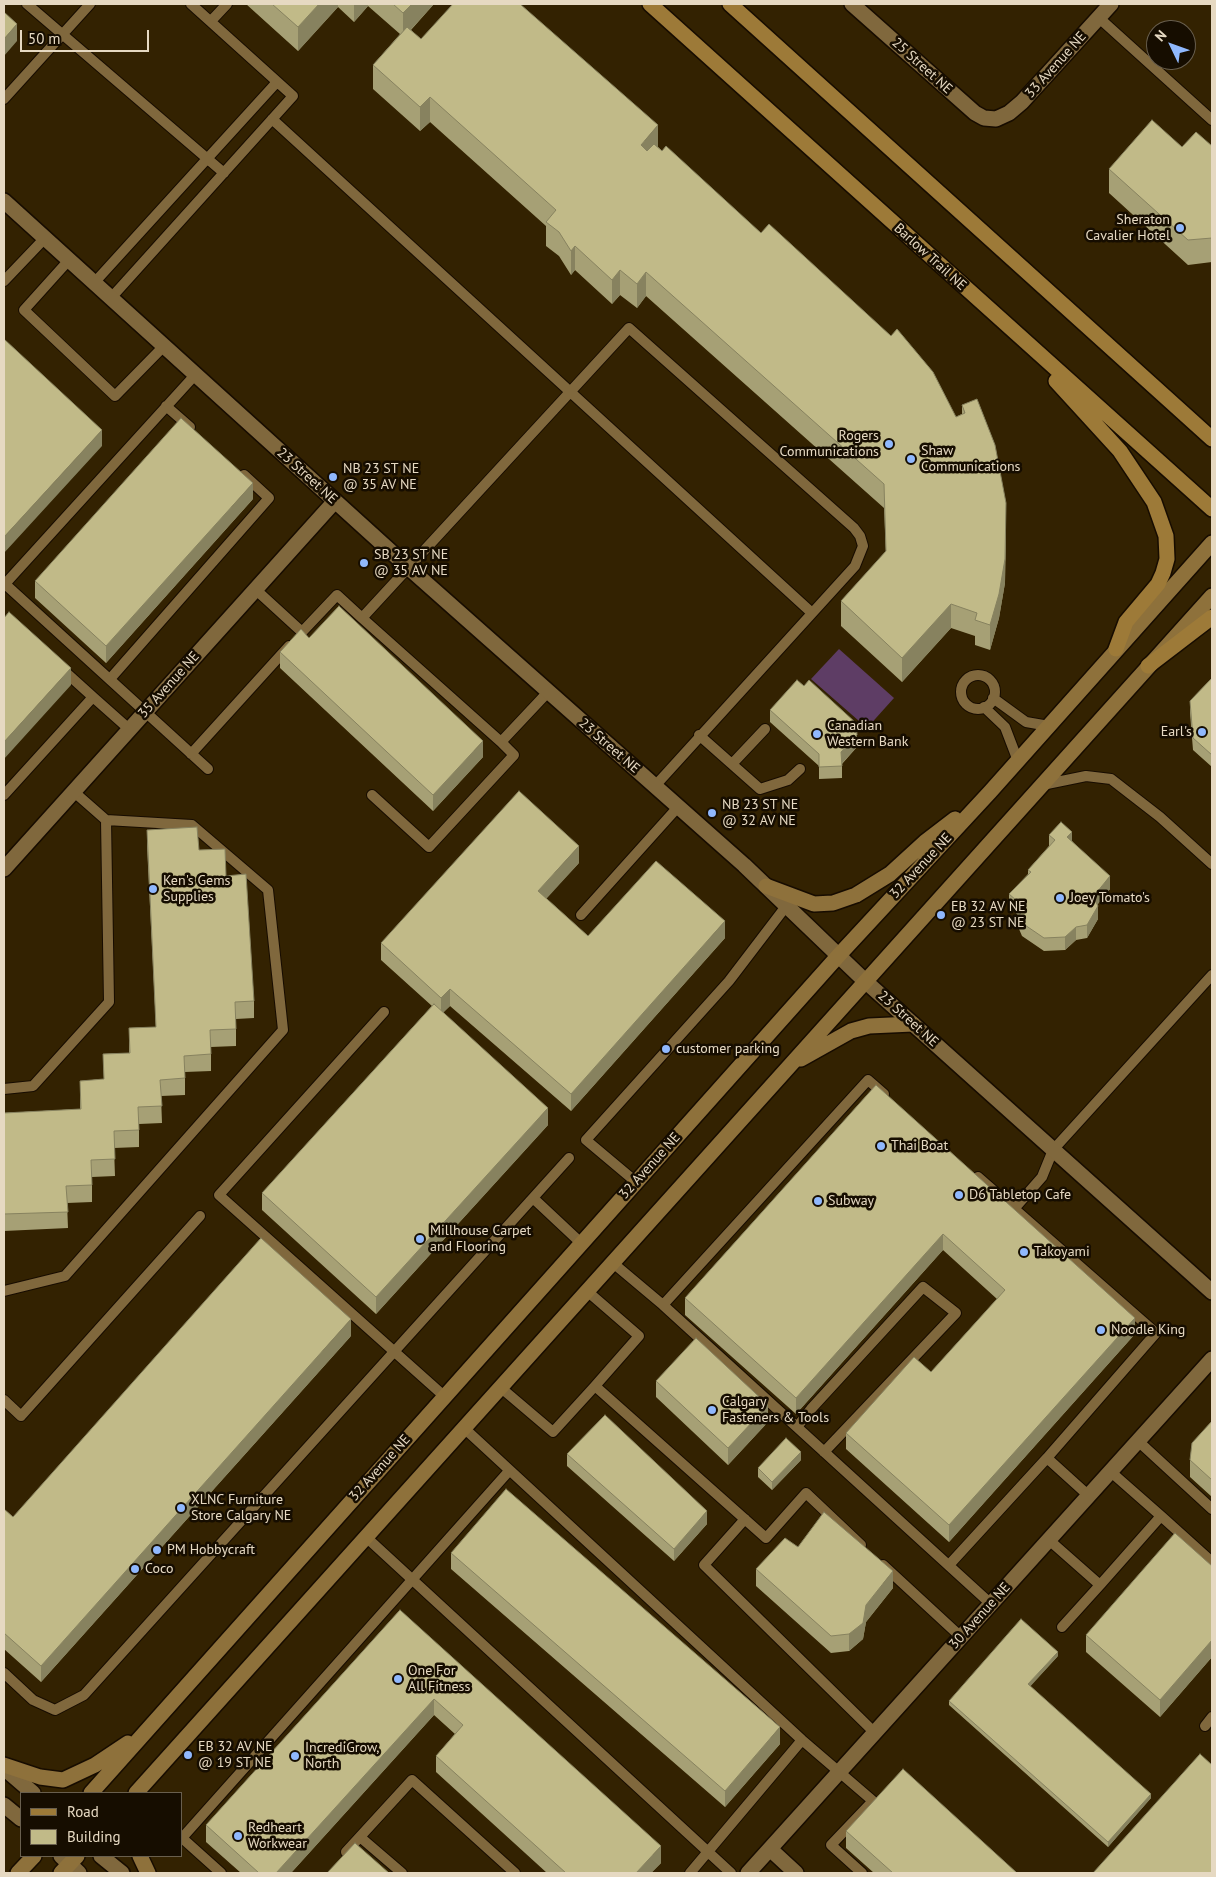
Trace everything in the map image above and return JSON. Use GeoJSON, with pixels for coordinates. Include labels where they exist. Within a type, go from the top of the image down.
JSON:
{"type":"FeatureCollection","features":[{"type":"Feature","properties":{"kind":"main road","name":"Barlow Trail NE"},"geometry":{"type":"LineString","coordinates":[[650,4],[1212,509]]}},
{"type":"Feature","properties":{"kind":"main road"},"geometry":{"type":"LineString","coordinates":[[730,4],[1210,436]]}},
{"type":"Feature","properties":{"kind":"main road"},"geometry":{"type":"LineString","coordinates":[[1001,321],[1120,451],[1154,502],[1162,524],[1167,548],[1164,573],[1158,584],[1126,622],[1116,649]]}},
{"type":"Feature","properties":{"kind":"main road","name":"32 Avenue NE"},"geometry":{"type":"LineString","coordinates":[[92,1792],[839,954],[990,792],[1212,543]]}},
{"type":"Feature","properties":{"kind":"main road"},"geometry":{"type":"LineString","coordinates":[[137,1792],[1212,596]]}},
{"type":"Feature","properties":{"kind":"main road"},"geometry":{"type":"LineString","coordinates":[[1148,666],[1212,618]]}},
{"type":"Feature","properties":{"kind":"main road"},"geometry":{"type":"LineString","coordinates":[[766,886],[814,904],[833,903],[856,896],[890,874],[925,842],[990,792]]}},
{"type":"Feature","properties":{"kind":"main road"},"geometry":{"type":"LineString","coordinates":[[789,1066],[851,1031],[869,1026],[913,1024]]}},
{"type":"Feature","properties":{"kind":"main road"},"geometry":{"type":"LineString","coordinates":[[4,1766],[40,1778],[63,1780],[95,1765],[144,1732]]}},
{"type":"Feature","properties":{"kind":"main road"},"geometry":{"type":"LineString","coordinates":[[18,1873],[33,1857]]}},
{"type":"Feature","properties":{"kind":"main road"},"geometry":{"type":"LineString","coordinates":[[140,1857],[148,1873]]}},
{"type":"Feature","properties":{"kind":"street","name":"25 Street NE"},"geometry":{"type":"LineString","coordinates":[[852,4],[975,113],[984,118],[996,119]]}},
{"type":"Feature","properties":{"kind":"street","name":"33 Avenue NE"},"geometry":{"type":"LineString","coordinates":[[996,119],[1009,114],[1022,102],[1110,4]]}},
{"type":"Feature","properties":{"kind":"street","name":"23 Street NE"},"geometry":{"type":"LineString","coordinates":[[4,201],[409,568],[678,806],[787,905],[865,981],[1212,1292]]}},
{"type":"Feature","properties":{"kind":"street","name":"35 Avenue NE"},"geometry":{"type":"LineString","coordinates":[[4,868],[335,501]]}},
{"type":"Feature","properties":{"kind":"street","name":"30 Avenue NE"},"geometry":{"type":"LineString","coordinates":[[748,1873],[1212,1360]]}},
{"type":"Feature","properties":{"kind":"street"},"geometry":{"type":"LineString","coordinates":[[4,1766],[32,1792]]}},
{"type":"Feature","properties":{"kind":"street"},"geometry":{"type":"LineString","coordinates":[[4,1804],[20,1819]]}},
{"type":"Feature","properties":{"kind":"street"},"geometry":{"type":"LineString","coordinates":[[770,1849],[796,1873]]}},
{"type":"Feature","properties":{"kind":"street"},"geometry":{"type":"LineString","coordinates":[[103,1857],[122,1873]]}},
{"type":"Feature","properties":{"kind":"lane"},"geometry":{"type":"LineString","coordinates":[[27,4],[224,173]]}},
{"type":"Feature","properties":{"kind":"lane"},"geometry":{"type":"LineString","coordinates":[[4,99],[90,4]]}},
{"type":"Feature","properties":{"kind":"lane"},"geometry":{"type":"LineString","coordinates":[[111,298],[293,96],[191,4]]}},
{"type":"Feature","properties":{"kind":"lane"},"geometry":{"type":"LineString","coordinates":[[211,21],[227,4]]}},
{"type":"Feature","properties":{"kind":"lane"},"geometry":{"type":"LineString","coordinates":[[1098,17],[1212,120]]}},
{"type":"Feature","properties":{"kind":"lane"},"geometry":{"type":"LineString","coordinates":[[94,283],[278,82]]}},
{"type":"Feature","properties":{"kind":"lane"},"geometry":{"type":"LineString","coordinates":[[272,119],[812,613]]}},
{"type":"Feature","properties":{"kind":"lane"},"geometry":{"type":"LineString","coordinates":[[4,281],[45,238]]}},
{"type":"Feature","properties":{"kind":"lane"},"geometry":{"type":"LineString","coordinates":[[69,260],[24,310],[115,396],[164,346]]}},
{"type":"Feature","properties":{"kind":"lane"},"geometry":{"type":"LineString","coordinates":[[362,618],[629,328],[854,528],[860,536],[863,546],[855,566],[699,735],[655,786]]}},
{"type":"Feature","properties":{"kind":"lane"},"geometry":{"type":"LineString","coordinates":[[195,375],[5,584],[208,769]]}},
{"type":"Feature","properties":{"kind":"lane"},"geometry":{"type":"LineString","coordinates":[[166,406],[196,433]]}},
{"type":"Feature","properties":{"kind":"lane"},"geometry":{"type":"LineString","coordinates":[[110,679],[269,498],[232,465]]}},
{"type":"Feature","properties":{"kind":"lane"},"geometry":{"type":"LineString","coordinates":[[255,589],[302,632]]}},
{"type":"Feature","properties":{"kind":"lane"},"geometry":{"type":"LineString","coordinates":[[191,754],[337,595],[514,755],[429,847],[372,795]]}},
{"type":"Feature","properties":{"kind":"lane"},"geometry":{"type":"LineString","coordinates":[[56,664],[129,729]]}},
{"type":"Feature","properties":{"kind":"lane"},"geometry":{"type":"LineString","coordinates":[[975,675],[986,677],[994,685],[994,698],[984,707],[972,708],[963,700],[961,691],[965,680],[975,675]]}},
{"type":"Feature","properties":{"kind":"lane"},"geometry":{"type":"LineString","coordinates":[[501,742],[548,692]]}},
{"type":"Feature","properties":{"kind":"lane"},"geometry":{"type":"LineString","coordinates":[[4,795],[93,697]]}},
{"type":"Feature","properties":{"kind":"lane"},"geometry":{"type":"LineString","coordinates":[[994,698],[1026,722],[1049,726]]}},
{"type":"Feature","properties":{"kind":"lane"},"geometry":{"type":"LineString","coordinates":[[984,707],[1004,725],[1018,761]]}},
{"type":"Feature","properties":{"kind":"lane"},"geometry":{"type":"LineString","coordinates":[[732,764],[765,729]]}},
{"type":"Feature","properties":{"kind":"lane"},"geometry":{"type":"LineString","coordinates":[[699,735],[760,789],[788,780],[800,769]]}},
{"type":"Feature","properties":{"kind":"lane"},"geometry":{"type":"LineString","coordinates":[[1042,786],[1086,776],[1111,779],[1212,864]]}},
{"type":"Feature","properties":{"kind":"lane"},"geometry":{"type":"LineString","coordinates":[[4,1291],[65,1276],[283,1030],[268,890],[192,825],[106,820],[74,791]]}},
{"type":"Feature","properties":{"kind":"lane"},"geometry":{"type":"LineString","coordinates":[[581,914],[678,806]]}},
{"type":"Feature","properties":{"kind":"lane"},"geometry":{"type":"LineString","coordinates":[[4,1089],[33,1086],[109,1002],[106,820]]}},
{"type":"Feature","properties":{"kind":"lane"},"geometry":{"type":"LineString","coordinates":[[636,1182],[586,1140],[729,981],[787,905]]}},
{"type":"Feature","properties":{"kind":"lane"},"geometry":{"type":"LineString","coordinates":[[1014,1209],[1042,1177],[1054,1150],[1212,976]]}},
{"type":"Feature","properties":{"kind":"lane"},"geometry":{"type":"LineString","coordinates":[[384,1012],[219,1195],[444,1396]]}},
{"type":"Feature","properties":{"kind":"lane"},"geometry":{"type":"LineString","coordinates":[[663,1305],[868,1080],[890,1099]]}},
{"type":"Feature","properties":{"kind":"lane"},"geometry":{"type":"LineString","coordinates":[[4,1674],[34,1700],[55,1710],[84,1696],[569,1158]]}},
{"type":"Feature","properties":{"kind":"lane"},"geometry":{"type":"LineString","coordinates":[[949,1564],[1047,1458],[1156,1333],[970,1170]]}},
{"type":"Feature","properties":{"kind":"lane"},"geometry":{"type":"LineString","coordinates":[[533,1198],[582,1243]]}},
{"type":"Feature","properties":{"kind":"lane"},"geometry":{"type":"LineString","coordinates":[[4,1400],[21,1416],[200,1216]]}},
{"type":"Feature","properties":{"kind":"lane"},"geometry":{"type":"LineString","coordinates":[[613,1264],[663,1305],[991,1604]]}},
{"type":"Feature","properties":{"kind":"lane"},"geometry":{"type":"LineString","coordinates":[[797,1427],[811,1409],[923,1287],[956,1314],[824,1452]]}},
{"type":"Feature","properties":{"kind":"lane"},"geometry":{"type":"LineString","coordinates":[[500,1387],[553,1432],[595,1386],[640,1336],[587,1291]]}},
{"type":"Feature","properties":{"kind":"lane"},"geometry":{"type":"LineString","coordinates":[[595,1386],[766,1538],[806,1494],[961,1637]]}},
{"type":"Feature","properties":{"kind":"lane"},"geometry":{"type":"LineString","coordinates":[[464,1428],[802,1740],[873,1801],[831,1845],[862,1873]]}},
{"type":"Feature","properties":{"kind":"lane"},"geometry":{"type":"LineString","coordinates":[[1138,1441],[1212,1509]]}},
{"type":"Feature","properties":{"kind":"lane"},"geometry":{"type":"LineString","coordinates":[[1047,1458],[1089,1496]]}},
{"type":"Feature","properties":{"kind":"lane"},"geometry":{"type":"LineString","coordinates":[[222,1873],[182,1838],[509,1470]]}},
{"type":"Feature","properties":{"kind":"lane"},"geometry":{"type":"LineString","coordinates":[[1110,1472],[1212,1562]]}},
{"type":"Feature","properties":{"kind":"lane"},"geometry":{"type":"LineString","coordinates":[[1062,1628],[1161,1516]]}},
{"type":"Feature","properties":{"kind":"lane"},"geometry":{"type":"LineString","coordinates":[[745,1520],[704,1565],[875,1733]]}},
{"type":"Feature","properties":{"kind":"lane"},"geometry":{"type":"LineString","coordinates":[[366,1537],[732,1873]]}},
{"type":"Feature","properties":{"kind":"lane"},"geometry":{"type":"LineString","coordinates":[[1049,1540],[1100,1585]]}},
{"type":"Feature","properties":{"kind":"lane"},"geometry":{"type":"LineString","coordinates":[[1205,1726],[1212,1717]]}},
{"type":"Feature","properties":{"kind":"lane"},"geometry":{"type":"LineString","coordinates":[[690,1873],[709,1853],[802,1740]]}},
{"type":"Feature","properties":{"kind":"lane"},"geometry":{"type":"LineString","coordinates":[[340,1859],[412,1780],[514,1873]]}},
{"type":"Feature","properties":{"kind":"lane"},"geometry":{"type":"LineString","coordinates":[[360,1837],[402,1873]]}},
{"type":"Feature","properties":{"kind":"shaded area"},"geometry":{"type":"Polygon","coordinates":[[[839,649],[894,698],[867,728],[811,679],[839,649]]]}},
{"type":"Feature","properties":{"kind":"building"},"geometry":{"type":"Polygon","coordinates":[[[272,4],[319,4],[298,27],[272,4]]]}},
{"type":"Feature","properties":{"kind":"building"},"geometry":{"type":"Polygon","coordinates":[[[393,4],[412,4],[403,13],[393,4]]]}},
{"type":"Feature","properties":{"kind":"building"},"geometry":{"type":"Polygon","coordinates":[[[453,4],[520,4],[658,125],[641,145],[647,151],[654,144],[662,151],[666,146],[761,233],[769,224],[891,336],[897,329],[933,372],[956,417],[965,413],[962,405],[977,399],[995,445],[1006,503],[1005,559],[999,594],[990,625],[975,620],[977,613],[951,604],[902,658],[841,601],[886,551],[884,484],[646,272],[637,284],[620,270],[612,280],[575,246],[571,251],[559,232],[546,222],[556,210],[430,97],[420,107],[373,65],[407,27],[421,39],[453,4]]]}},
{"type":"Feature","properties":{"kind":"building"},"geometry":{"type":"Polygon","coordinates":[[[4,12],[17,24],[4,39],[4,12]]]}},
{"type":"Feature","properties":{"kind":"building","name":"Sheraton Cavalier Hotel"},"geometry":{"type":"Polygon","coordinates":[[[1152,120],[1182,147],[1196,132],[1212,146],[1212,238],[1188,240],[1109,169],[1152,120]]]}},
{"type":"Feature","properties":{"kind":"building"},"geometry":{"type":"Polygon","coordinates":[[[4,339],[102,430],[4,537],[4,339]]]}},
{"type":"Feature","properties":{"kind":"building"},"geometry":{"type":"Polygon","coordinates":[[[181,418],[253,483],[106,646],[35,581],[181,418]]]}},
{"type":"Feature","properties":{"kind":"building"},"geometry":{"type":"Polygon","coordinates":[[[339,606],[483,741],[433,795],[280,652],[301,629],[309,638],[339,606]]]}},
{"type":"Feature","properties":{"kind":"building"},"geometry":{"type":"Polygon","coordinates":[[[9,612],[71,668],[4,742],[4,618],[9,612]]]}},
{"type":"Feature","properties":{"kind":"building","name":"Earl's"},"geometry":{"type":"Polygon","coordinates":[[[1212,678],[1212,755],[1193,738],[1190,701],[1212,678]]]}},
{"type":"Feature","properties":{"kind":"building"},"geometry":{"type":"Polygon","coordinates":[[[797,680],[804,686],[809,680],[856,723],[857,735],[841,752],[842,766],[819,767],[819,754],[770,710],[797,680]]]}},
{"type":"Feature","properties":{"kind":"building"},"geometry":{"type":"Polygon","coordinates":[[[519,791],[579,846],[538,891],[588,936],[656,861],[725,921],[571,1094],[450,989],[441,998],[381,943],[519,791]]]}},
{"type":"Feature","properties":{"kind":"building","name":"Joey Tomato's"},"geometry":{"type":"Polygon","coordinates":[[[1061,822],[1072,832],[1067,837],[1110,876],[1093,897],[1098,906],[1087,925],[1076,927],[1065,937],[1044,938],[1022,923],[1019,916],[1024,907],[1009,894],[1031,872],[1028,870],[1055,840],[1049,835],[1061,822]]]}},
{"type":"Feature","properties":{"kind":"building"},"geometry":{"type":"Polygon","coordinates":[[[197,827],[199,850],[225,849],[226,876],[246,874],[254,1001],[235,1002],[236,1029],[210,1030],[211,1054],[184,1056],[185,1078],[160,1080],[162,1106],[138,1107],[139,1130],[114,1131],[115,1159],[91,1160],[92,1185],[66,1186],[68,1212],[4,1214],[4,1113],[81,1109],[80,1081],[104,1079],[103,1054],[130,1053],[129,1028],[156,1027],[147,830],[197,827]]]}},
{"type":"Feature","properties":{"kind":"building"},"geometry":{"type":"Polygon","coordinates":[[[434,1004],[548,1108],[376,1297],[262,1193],[434,1004]]]}},
{"type":"Feature","properties":{"kind":"building"},"geometry":{"type":"Polygon","coordinates":[[[876,1085],[1135,1318],[949,1525],[846,1433],[914,1357],[931,1372],[1005,1290],[943,1234],[796,1398],[685,1298],[876,1085]]]}},
{"type":"Feature","properties":{"kind":"building"},"geometry":{"type":"Polygon","coordinates":[[[261,1238],[351,1319],[41,1666],[4,1633],[4,1509],[13,1517],[261,1238]]]}},
{"type":"Feature","properties":{"kind":"building","name":"Calgary Fasteners & Tools"},"geometry":{"type":"Polygon","coordinates":[[[696,1338],[768,1405],[728,1448],[656,1381],[696,1338]]]}},
{"type":"Feature","properties":{"kind":"building"},"geometry":{"type":"Polygon","coordinates":[[[605,1415],[707,1511],[674,1549],[567,1454],[605,1415]]]}},
{"type":"Feature","properties":{"kind":"building"},"geometry":{"type":"Polygon","coordinates":[[[1212,1421],[1212,1480],[1190,1460],[1192,1443],[1212,1421]]]}},
{"type":"Feature","properties":{"kind":"building"},"geometry":{"type":"Polygon","coordinates":[[[786,1438],[801,1452],[772,1482],[758,1468],[786,1438]]]}},
{"type":"Feature","properties":{"kind":"building"},"geometry":{"type":"Polygon","coordinates":[[[506,1489],[780,1727],[725,1791],[451,1553],[506,1489]]]}},
{"type":"Feature","properties":{"kind":"building"},"geometry":{"type":"Polygon","coordinates":[[[824,1512],[893,1571],[866,1605],[863,1623],[849,1634],[831,1636],[756,1569],[785,1538],[798,1547],[824,1512]]]}},
{"type":"Feature","properties":{"kind":"building"},"geometry":{"type":"Polygon","coordinates":[[[1175,1533],[1212,1566],[1212,1640],[1160,1700],[1086,1635],[1175,1533]]]}},
{"type":"Feature","properties":{"kind":"building"},"geometry":{"type":"Polygon","coordinates":[[[400,1610],[661,1846],[636,1873],[566,1873],[436,1756],[463,1725],[434,1699],[276,1873],[259,1873],[206,1825],[400,1610]]]}},
{"type":"Feature","properties":{"kind":"building"},"geometry":{"type":"Polygon","coordinates":[[[1021,1619],[1058,1652],[1028,1684],[1151,1794],[1108,1842],[949,1701],[1021,1619]]]}},
{"type":"Feature","properties":{"kind":"building"},"geometry":{"type":"Polygon","coordinates":[[[1200,1754],[1212,1765],[1212,1873],[1093,1873],[1200,1754]]]}},
{"type":"Feature","properties":{"kind":"building"},"geometry":{"type":"Polygon","coordinates":[[[903,1769],[1017,1873],[893,1873],[846,1831],[903,1769]]]}},
{"type":"Feature","properties":{"kind":"building"},"geometry":{"type":"Polygon","coordinates":[[[355,1843],[389,1873],[327,1873],[355,1843]]]}},
{"type":"Feature","properties":{"kind":"place","name":"Sheraton Cavalier Hotel"},"geometry":{"type":"Point","coordinates":[1180,228]}},
{"type":"Feature","properties":{"kind":"place","name":"Rogers Communications"},"geometry":{"type":"Point","coordinates":[889,444]}},
{"type":"Feature","properties":{"kind":"place","name":"Shaw Communications"},"geometry":{"type":"Point","coordinates":[911,459]}},
{"type":"Feature","properties":{"kind":"place","name":"NB 23 ST NE @ 35 AV NE"},"geometry":{"type":"Point","coordinates":[333,477]}},
{"type":"Feature","properties":{"kind":"place","name":"SB 23 ST NE @ 35 AV NE"},"geometry":{"type":"Point","coordinates":[364,563]}},
{"type":"Feature","properties":{"kind":"place","name":"Earl's"},"geometry":{"type":"Point","coordinates":[1202,732]}},
{"type":"Feature","properties":{"kind":"place","name":"Canadian Western Bank"},"geometry":{"type":"Point","coordinates":[817,734]}},
{"type":"Feature","properties":{"kind":"place","name":"NB 23 ST NE @ 32 AV NE"},"geometry":{"type":"Point","coordinates":[712,813]}},
{"type":"Feature","properties":{"kind":"place","name":"Ken's Gems Supplies"},"geometry":{"type":"Point","coordinates":[153,889]}},
{"type":"Feature","properties":{"kind":"place","name":"Joey Tomato's"},"geometry":{"type":"Point","coordinates":[1060,898]}},
{"type":"Feature","properties":{"kind":"place","name":"EB 32 AV NE @ 23 ST NE"},"geometry":{"type":"Point","coordinates":[941,915]}},
{"type":"Feature","properties":{"kind":"place","name":"customer parking"},"geometry":{"type":"Point","coordinates":[666,1049]}},
{"type":"Feature","properties":{"kind":"place","name":"Thai Boat"},"geometry":{"type":"Point","coordinates":[881,1146]}},
{"type":"Feature","properties":{"kind":"place","name":"D6 Tabletop Cafe"},"geometry":{"type":"Point","coordinates":[959,1195]}},
{"type":"Feature","properties":{"kind":"place","name":"Subway"},"geometry":{"type":"Point","coordinates":[818,1201]}},
{"type":"Feature","properties":{"kind":"place","name":"Millhouse Carpet and Flooring"},"geometry":{"type":"Point","coordinates":[420,1239]}},
{"type":"Feature","properties":{"kind":"place","name":"Takoyami"},"geometry":{"type":"Point","coordinates":[1024,1252]}},
{"type":"Feature","properties":{"kind":"place","name":"Noodle King"},"geometry":{"type":"Point","coordinates":[1101,1330]}},
{"type":"Feature","properties":{"kind":"place","name":"Calgary Fasteners & Tools"},"geometry":{"type":"Point","coordinates":[712,1410]}},
{"type":"Feature","properties":{"kind":"place","name":"XLNC Furniture Store Calgary NE"},"geometry":{"type":"Point","coordinates":[181,1508]}},
{"type":"Feature","properties":{"kind":"place","name":"PM Hobbycraft"},"geometry":{"type":"Point","coordinates":[157,1550]}},
{"type":"Feature","properties":{"kind":"place","name":"Coco"},"geometry":{"type":"Point","coordinates":[135,1569]}},
{"type":"Feature","properties":{"kind":"place","name":"One For All Fitness"},"geometry":{"type":"Point","coordinates":[398,1679]}},
{"type":"Feature","properties":{"kind":"place","name":"EB 32 AV NE @ 19 ST NE"},"geometry":{"type":"Point","coordinates":[188,1755]}},
{"type":"Feature","properties":{"kind":"place","name":"IncrediGrow, North"},"geometry":{"type":"Point","coordinates":[295,1756]}},
{"type":"Feature","properties":{"kind":"place","name":"Redheart Workwear"},"geometry":{"type":"Point","coordinates":[238,1836]}}]}
